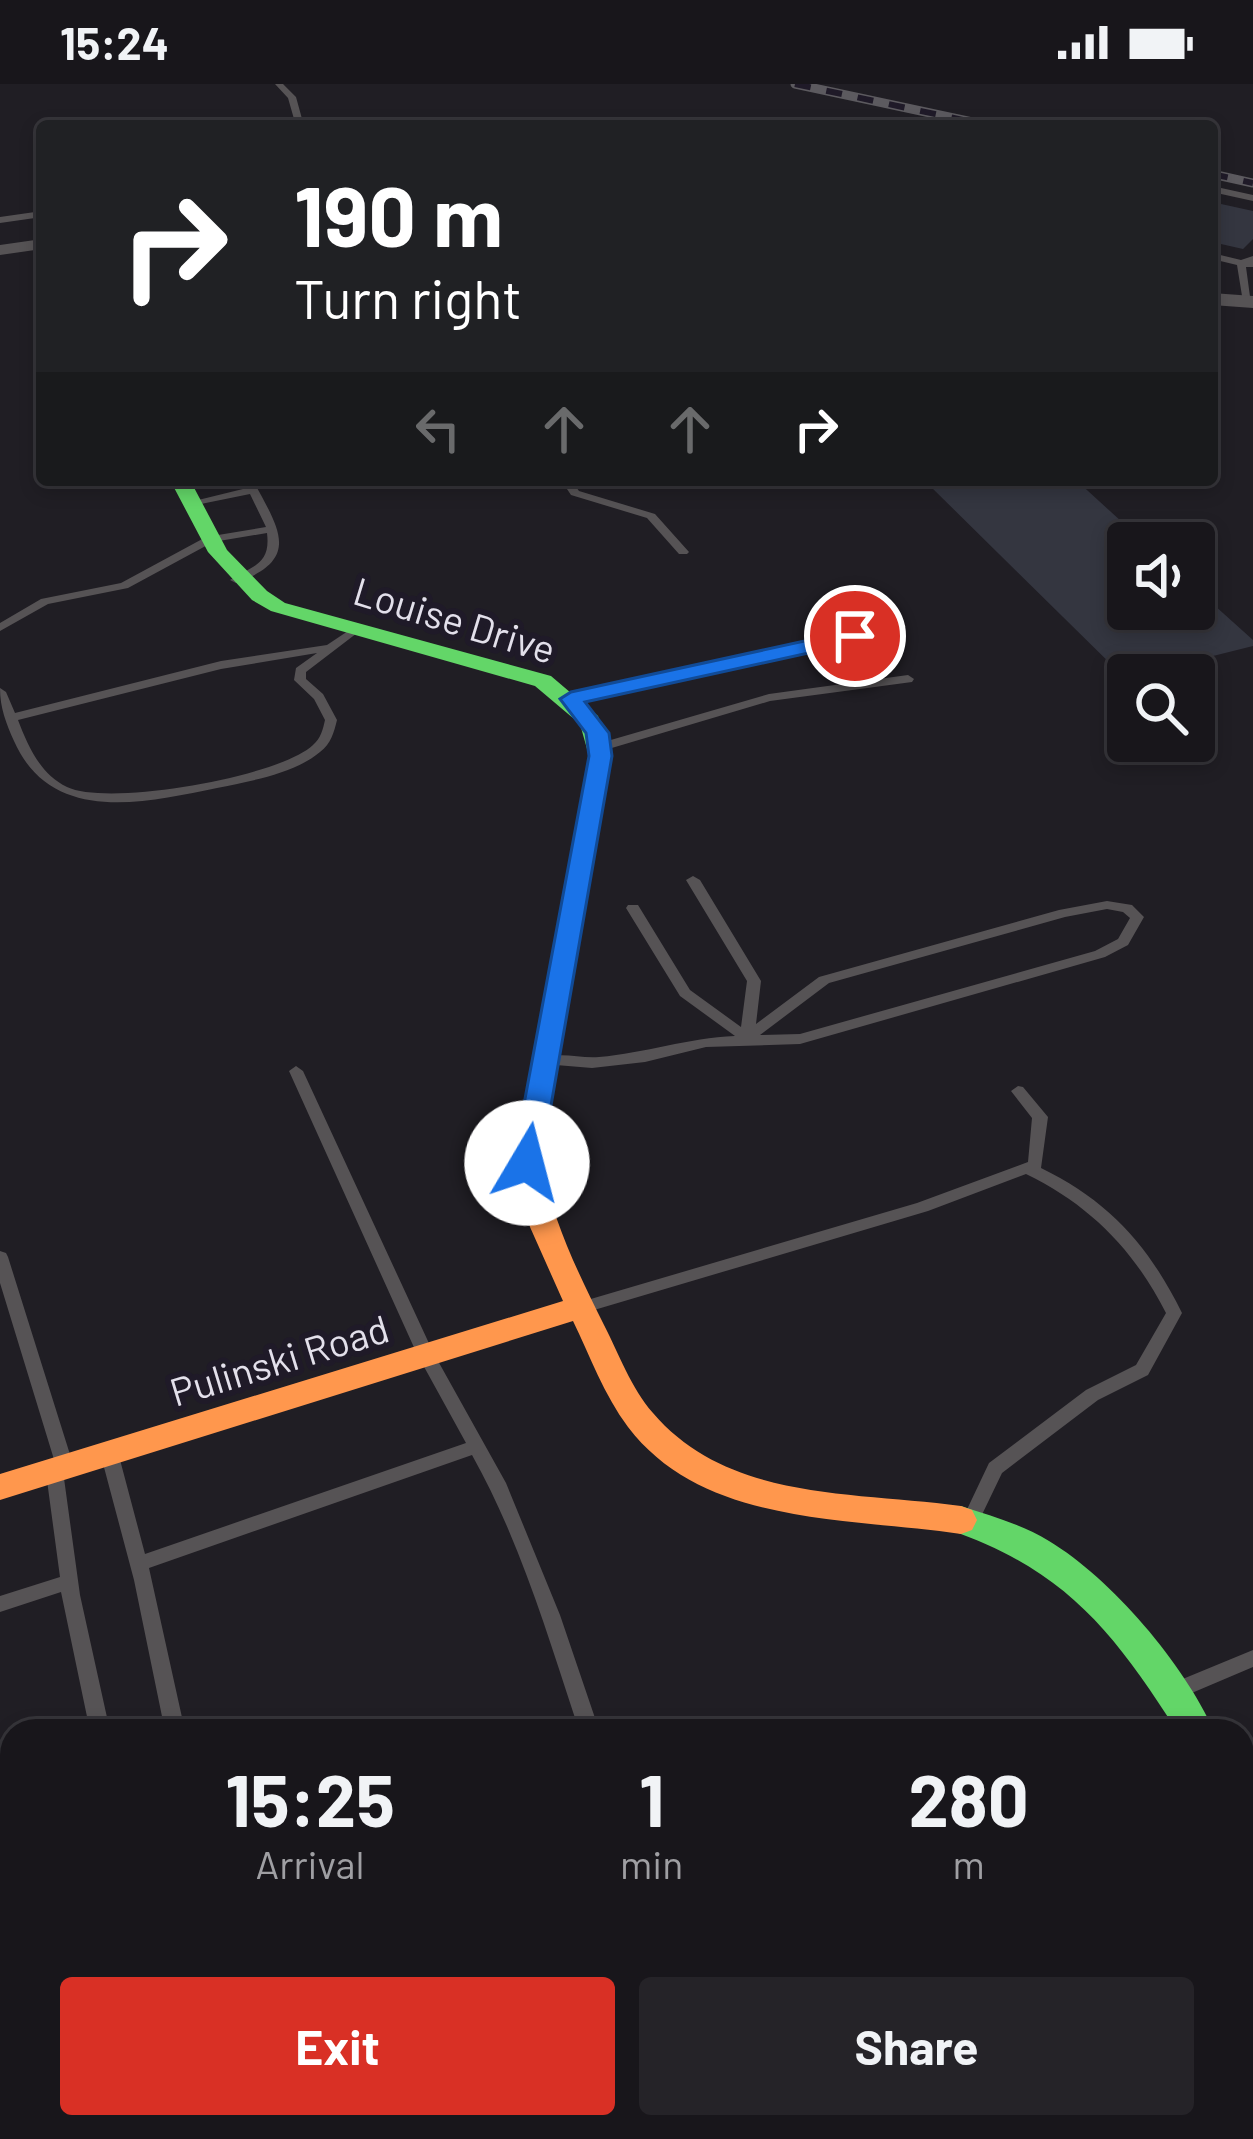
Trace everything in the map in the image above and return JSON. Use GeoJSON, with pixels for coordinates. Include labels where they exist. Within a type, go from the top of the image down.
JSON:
{"type":"FeatureCollection","features":[{"type":"Feature","properties":{"kind":"street"},"geometry":{"type":"LineString","coordinates":[[0,250],[36,245]]}},
{"type":"Feature","properties":{"kind":"street"},"geometry":{"type":"LineString","coordinates":[[1218,299],[1251,302]]}},
{"type":"Feature","properties":{"kind":"street"},"geometry":{"type":"LineString","coordinates":[[185,491],[234,581]]}},
{"type":"Feature","properties":{"kind":"street","name":"Louise Drive"},"geometry":{"type":"LineString","coordinates":[[234,581],[278,607],[517,670],[571,699],[597,733],[601,747]]}},
{"type":"Feature","properties":{"kind":"street"},"geometry":{"type":"LineString","coordinates":[[601,747],[529,1138],[530,1184],[539,1217],[626,1399],[652,1434],[722,1481],[800,1503],[970,1522],[1010,1534],[1092,1589],[1129,1630],[1189,1719]]}},
{"type":"Feature","properties":{"kind":"street","name":"Pulinski Road"},"geometry":{"type":"LineString","coordinates":[[0,1487],[581,1307]]}},
{"type":"Feature","properties":{"kind":"lane"},"geometry":{"type":"LineString","coordinates":[[279,84],[292,97],[298,120]]}},
{"type":"Feature","properties":{"kind":"lane"},"geometry":{"type":"LineString","coordinates":[[1218,190],[1253,198]]}},
{"type":"Feature","properties":{"kind":"lane"},"geometry":{"type":"LineString","coordinates":[[0,220],[36,215]]}},
{"type":"Feature","properties":{"kind":"lane"},"geometry":{"type":"LineString","coordinates":[[1218,257],[1249,262],[1251,302]]}},
{"type":"Feature","properties":{"kind":"lane"},"geometry":{"type":"LineString","coordinates":[[185,491],[239,486]]}},
{"type":"Feature","properties":{"kind":"lane"},"geometry":{"type":"LineString","coordinates":[[234,581],[267,567],[275,552],[272,529],[250,486]]}},
{"type":"Feature","properties":{"kind":"lane"},"geometry":{"type":"LineString","coordinates":[[570,486],[575,493],[651,516],[682,552]]}},
{"type":"Feature","properties":{"kind":"lane"},"geometry":{"type":"LineString","coordinates":[[0,628],[45,601],[124,586],[210,539],[272,529]]}},
{"type":"Feature","properties":{"kind":"lane"},"geometry":{"type":"LineString","coordinates":[[571,699],[900,626]]}},
{"type":"Feature","properties":{"kind":"lane"},"geometry":{"type":"LineString","coordinates":[[0,692],[22,752],[67,793],[111,799],[216,782],[280,766],[312,753],[326,740],[331,720],[320,698],[299,680],[308,663],[357,628]]}},
{"type":"Feature","properties":{"kind":"lane"},"geometry":{"type":"LineString","coordinates":[[11,718],[221,665],[330,648]]}},
{"type":"Feature","properties":{"kind":"lane"},"geometry":{"type":"LineString","coordinates":[[601,747],[769,698],[908,679]]}},
{"type":"Feature","properties":{"kind":"lane"},"geometry":{"type":"LineString","coordinates":[[693,880],[754,981],[747,1038]]}},
{"type":"Feature","properties":{"kind":"lane"},"geometry":{"type":"LineString","coordinates":[[546,1060],[592,1063],[747,1038],[800,1039],[1100,954],[1123,942],[1137,916],[1127,908],[1107,905],[1064,913],[824,980],[747,1038]]}},
{"type":"Feature","properties":{"kind":"lane"},"geometry":{"type":"LineString","coordinates":[[633,908],[685,993],[747,1038]]}},
{"type":"Feature","properties":{"kind":"lane"},"geometry":{"type":"LineString","coordinates":[[296,1071],[424,1354],[496,1483],[551,1615],[585,1719]]}},
{"type":"Feature","properties":{"kind":"lane"},"geometry":{"type":"LineString","coordinates":[[581,1307],[922,1207],[1035,1165],[1040,1117],[1018,1091]]}},
{"type":"Feature","properties":{"kind":"lane"},"geometry":{"type":"LineString","coordinates":[[970,1522],[995,1468],[1091,1396],[1142,1370],[1174,1313],[1156,1272],[1101,1209],[1027,1168]]}},
{"type":"Feature","properties":{"kind":"lane"},"geometry":{"type":"LineString","coordinates":[[0,1257],[60,1469],[69,1582],[98,1719]]}},
{"type":"Feature","properties":{"kind":"lane"},"geometry":{"type":"LineString","coordinates":[[139,1564],[476,1446]]}},
{"type":"Feature","properties":{"kind":"lane"},"geometry":{"type":"LineString","coordinates":[[109,1454],[172,1719]]}},
{"type":"Feature","properties":{"kind":"lane"},"geometry":{"type":"LineString","coordinates":[[0,1604],[69,1582]]}},
{"type":"Feature","properties":{"kind":"lane"},"geometry":{"type":"LineString","coordinates":[[1172,1692],[1253,1658]]}},
{"type":"Feature","properties":{"kind":"building"},"geometry":{"type":"Polygon","coordinates":[[[1218,203],[1253,211],[1253,239],[1243,249],[1218,243],[1218,203]]]}},
{"type":"Feature","properties":{"kind":"building"},"geometry":{"type":"Polygon","coordinates":[[[930,486],[1083,486],[1122,522],[1107,522],[1107,630],[1215,630],[1215,606],[1253,640],[1253,646],[1215,656],[1107,654],[1107,660],[930,486]]]}},
{"type":"Feature","properties":{"kind":"railway"},"geometry":{"type":"LineString","coordinates":[[795,84],[963,120]]}},
{"type":"Feature","properties":{"kind":"railway"},"geometry":{"type":"LineString","coordinates":[[1218,175],[1253,183]]}},
{"type":"Feature","properties":{"kind":"traffic: fast"},"geometry":{"type":"LineString","coordinates":[[183,486],[230,568],[278,607],[543,681],[590,721],[600,756],[551,1029]]}},
{"type":"Feature","properties":{"kind":"traffic: fast"},"geometry":{"type":"LineString","coordinates":[[961,1520],[1001,1532],[1070,1574],[1126,1631],[1189,1719]]}},
{"type":"Feature","properties":{"kind":"traffic: slow"},"geometry":{"type":"LineString","coordinates":[[551,1029],[527,1163],[531,1185],[561,1267],[643,1423],[674,1454],[749,1490],[791,1500],[961,1520]]}},
{"type":"Feature","properties":{"kind":"traffic: slow"},"geometry":{"type":"LineString","coordinates":[[0,1487],[581,1307]]}},
{"type":"Feature","properties":{"kind":"route"},"geometry":{"type":"LineString","coordinates":[[527,1163],[601,747],[585,713],[571,699],[855,636]]}}]}
